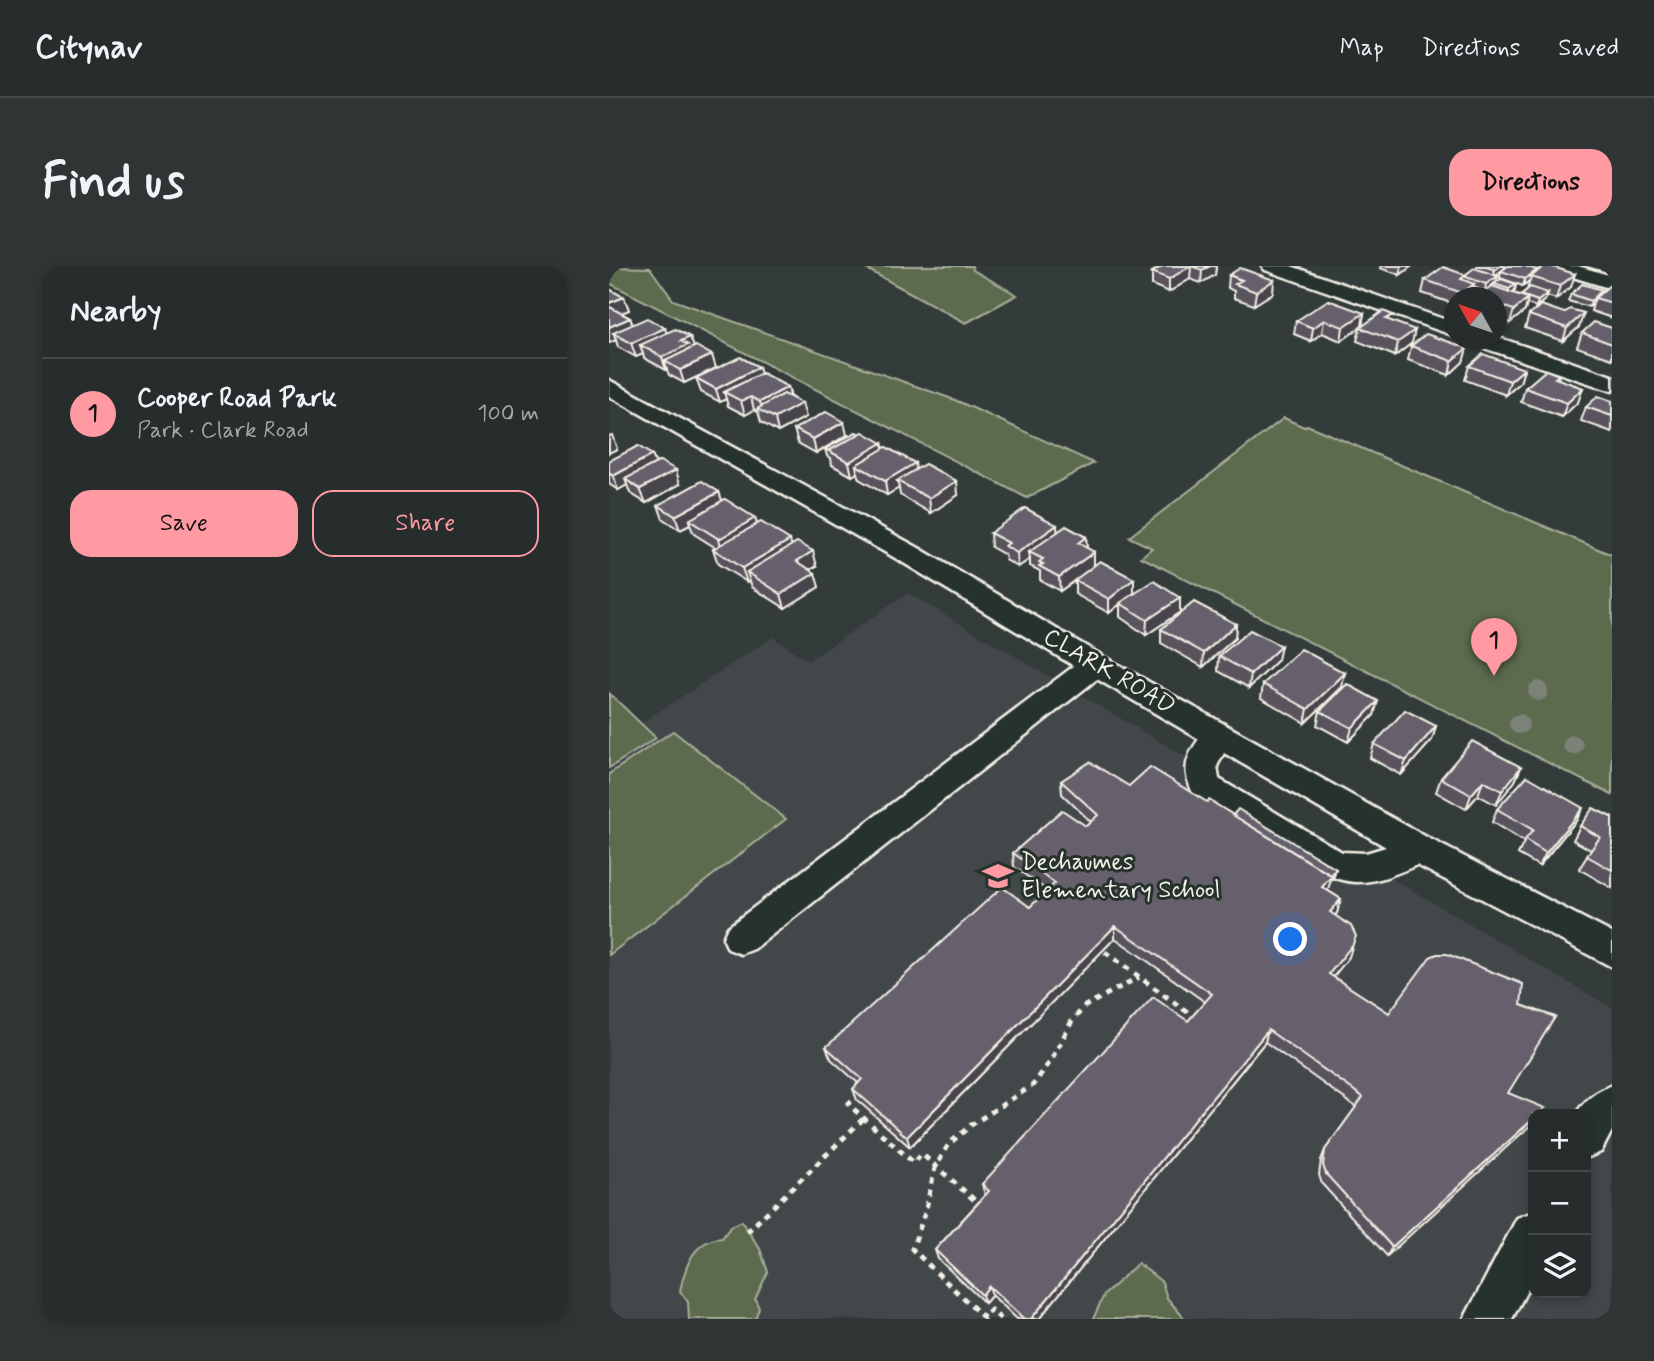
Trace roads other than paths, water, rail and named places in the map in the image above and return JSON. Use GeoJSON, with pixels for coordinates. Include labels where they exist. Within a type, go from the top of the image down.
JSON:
{"type":"FeatureCollection","features":[{"type":"Feature","properties":{"kind":"street"},"geometry":{"type":"LineString","coordinates":[[1272,266],[1444,326]]}},
{"type":"Feature","properties":{"kind":"street"},"geometry":{"type":"LineString","coordinates":[[1557,266],[1612,283]]}},
{"type":"Feature","properties":{"kind":"street"},"geometry":{"type":"LineString","coordinates":[[1507,348],[1612,384]]}},
{"type":"Feature","properties":{"kind":"street","name":"CLARK ROAD"},"geometry":{"type":"LineString","coordinates":[[609,387],[908,553],[1094,665],[1418,849],[1612,951]]}},
{"type":"Feature","properties":{"kind":"street"},"geometry":{"type":"LineString","coordinates":[[741,938],[1094,665]]}},
{"type":"Feature","properties":{"kind":"street"},"geometry":{"type":"LineString","coordinates":[[1220,735],[1200,763],[1200,776],[1207,788],[1333,864],[1350,870],[1374,867],[1418,849]]}},
{"type":"Feature","properties":{"kind":"street"},"geometry":{"type":"LineString","coordinates":[[1591,1128],[1597,1117],[1612,1105]]}},
{"type":"Feature","properties":{"kind":"street"},"geometry":{"type":"LineString","coordinates":[[1487,1319],[1532,1235]]}},
{"type":"Feature","properties":{"kind":"place","name":"Cooper Road Park"},"geometry":{"type":"Point","coordinates":[1494,676]}},
{"type":"Feature","properties":{"kind":"place","name":"Dechaumes Elementary School"},"geometry":{"type":"Point","coordinates":[998,876]}}]}
